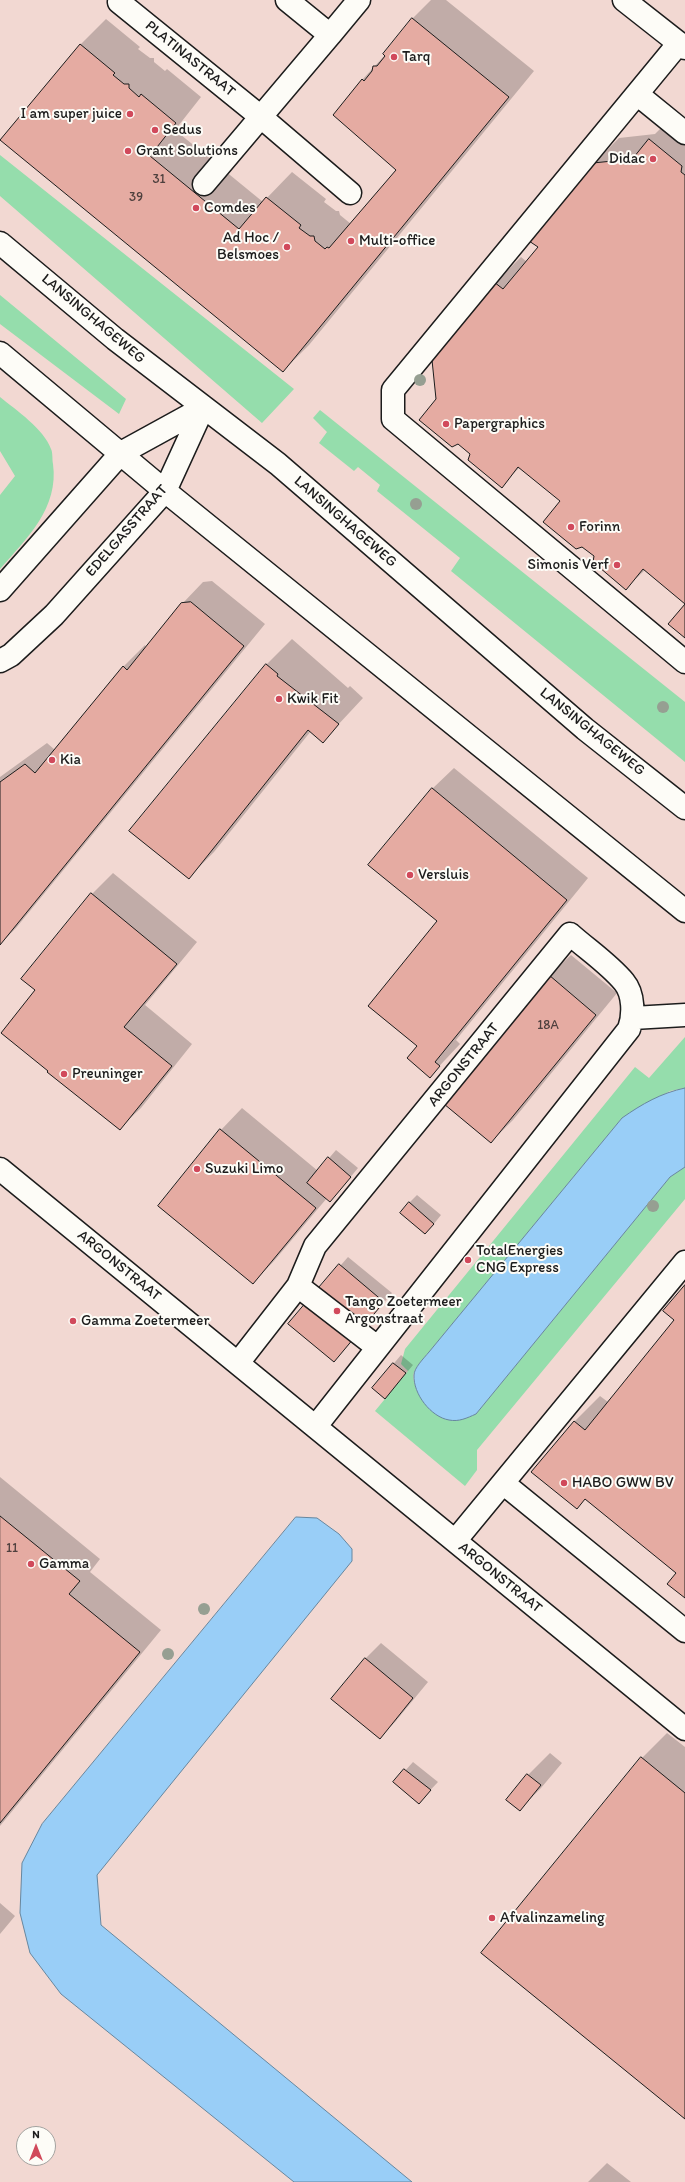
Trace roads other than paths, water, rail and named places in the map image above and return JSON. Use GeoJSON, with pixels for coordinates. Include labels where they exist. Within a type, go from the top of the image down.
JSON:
{"type":"FeatureCollection","features":[{"type":"Feature","properties":{"kind":"street"},"geometry":{"type":"LineString","coordinates":[[287,0],[330,35]]}},
{"type":"Feature","properties":{"kind":"street"},"geometry":{"type":"LineString","coordinates":[[204,184],[359,0]]}},
{"type":"Feature","properties":{"kind":"street"},"geometry":{"type":"LineString","coordinates":[[624,0],[682,46],[637,94],[393,390],[393,419],[685,662]]}},
{"type":"Feature","properties":{"kind":"street","name":"PLATINASTRAAT"},"geometry":{"type":"LineString","coordinates":[[119,2],[261,117],[350,193]]}},
{"type":"Feature","properties":{"kind":"street"},"geometry":{"type":"LineString","coordinates":[[637,94],[685,133]]}},
{"type":"Feature","properties":{"kind":"street","name":"LANSINGHAGEWEG"},"geometry":{"type":"LineString","coordinates":[[0,243],[115,339],[203,408],[278,464],[585,729],[685,808]]}},
{"type":"Feature","properties":{"kind":"street"},"geometry":{"type":"LineString","coordinates":[[0,353],[165,491],[685,911]]}},
{"type":"Feature","properties":{"kind":"street"},"geometry":{"type":"LineString","coordinates":[[0,590],[121,453],[203,408]]}},
{"type":"Feature","properties":{"kind":"street","name":"EDELGASSTRAAT"},"geometry":{"type":"LineString","coordinates":[[0,661],[11,656],[54,615],[165,491],[203,408]]}},
{"type":"Feature","properties":{"kind":"street","name":"ARGONSTRAAT"},"geometry":{"type":"LineString","coordinates":[[238,1363],[298,1286],[315,1246],[570,934],[625,982],[630,996],[633,1018]]}},
{"type":"Feature","properties":{"kind":"street"},"geometry":{"type":"LineString","coordinates":[[316,1426],[629,1029],[633,1018],[685,1014]]}},
{"type":"Feature","properties":{"kind":"street","name":"ARGONSTRAAT"},"geometry":{"type":"LineString","coordinates":[[0,1169],[685,1729]]}},
{"type":"Feature","properties":{"kind":"street"},"geometry":{"type":"LineString","coordinates":[[448,1535],[503,1483],[685,1262]]}},
{"type":"Feature","properties":{"kind":"street"},"geometry":{"type":"LineString","coordinates":[[298,1286],[377,1347]]}},
{"type":"Feature","properties":{"kind":"street"},"geometry":{"type":"LineString","coordinates":[[503,1483],[685,1630]]}},
{"type":"Feature","properties":{"kind":"water"},"geometry":{"type":"Polygon","coordinates":[[[685,1088],[685,1167],[670,1177],[476,1414],[463,1419],[449,1420],[436,1414],[424,1404],[414,1382],[414,1372],[420,1363],[622,1118],[652,1100],[685,1088]]]}},
{"type":"Feature","properties":{"kind":"water"},"geometry":{"type":"Polygon","coordinates":[[[296,1517],[317,1518],[339,1534],[352,1549],[352,1561],[97,1875],[101,1925],[412,2182],[294,2182],[61,1994],[30,1953],[20,1913],[22,1863],[42,1824],[296,1517]]]}},
{"type":"Feature","properties":{"kind":"place","name":"Tarq"},"geometry":{"type":"Point","coordinates":[394,57]}},
{"type":"Feature","properties":{"kind":"place","name":"I am super juice"},"geometry":{"type":"Point","coordinates":[130,114]}},
{"type":"Feature","properties":{"kind":"place","name":"Sedus"},"geometry":{"type":"Point","coordinates":[155,130]}},
{"type":"Feature","properties":{"kind":"place","name":"Grant Solutions"},"geometry":{"type":"Point","coordinates":[128,151]}},
{"type":"Feature","properties":{"kind":"place","name":"Didac"},"geometry":{"type":"Point","coordinates":[653,159]}},
{"type":"Feature","properties":{"kind":"place","name":"Comdes"},"geometry":{"type":"Point","coordinates":[196,208]}},
{"type":"Feature","properties":{"kind":"place","name":"Multi-office"},"geometry":{"type":"Point","coordinates":[351,241]}},
{"type":"Feature","properties":{"kind":"place","name":"Ad Hoc / Belsmoes"},"geometry":{"type":"Point","coordinates":[287,247]}},
{"type":"Feature","properties":{"kind":"place","name":"Papergraphics"},"geometry":{"type":"Point","coordinates":[446,424]}},
{"type":"Feature","properties":{"kind":"place","name":"Forinn"},"geometry":{"type":"Point","coordinates":[571,527]}},
{"type":"Feature","properties":{"kind":"place","name":"Simonis Verf"},"geometry":{"type":"Point","coordinates":[617,565]}},
{"type":"Feature","properties":{"kind":"place","name":"Kwik Fit"},"geometry":{"type":"Point","coordinates":[279,699]}},
{"type":"Feature","properties":{"kind":"place","name":"Kia"},"geometry":{"type":"Point","coordinates":[52,760]}},
{"type":"Feature","properties":{"kind":"place","name":"Versluis"},"geometry":{"type":"Point","coordinates":[410,875]}},
{"type":"Feature","properties":{"kind":"place","name":"Preuninger"},"geometry":{"type":"Point","coordinates":[64,1074]}},
{"type":"Feature","properties":{"kind":"place","name":"Suzuki Limo"},"geometry":{"type":"Point","coordinates":[197,1169]}},
{"type":"Feature","properties":{"kind":"place","name":"TotalEnergies CNG Express"},"geometry":{"type":"Point","coordinates":[468,1260]}},
{"type":"Feature","properties":{"kind":"place","name":"Tango Zoetermeer Argonstraat"},"geometry":{"type":"Point","coordinates":[337,1311]}},
{"type":"Feature","properties":{"kind":"place","name":"Gamma Zoetermeer"},"geometry":{"type":"Point","coordinates":[73,1321]}},
{"type":"Feature","properties":{"kind":"place","name":"HABO GWW BV"},"geometry":{"type":"Point","coordinates":[564,1483]}},
{"type":"Feature","properties":{"kind":"place","name":"Gamma"},"geometry":{"type":"Point","coordinates":[31,1564]}},
{"type":"Feature","properties":{"kind":"place","name":"Afvalinzameling"},"geometry":{"type":"Point","coordinates":[492,1918]}}]}
